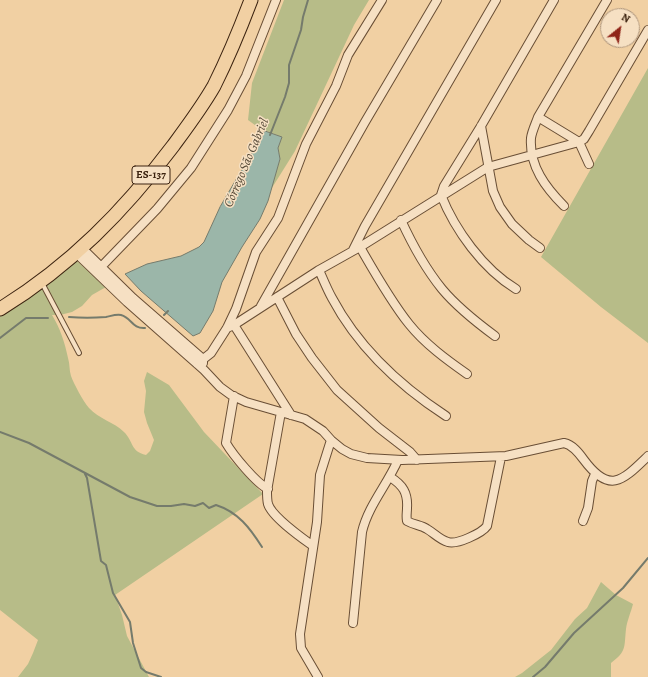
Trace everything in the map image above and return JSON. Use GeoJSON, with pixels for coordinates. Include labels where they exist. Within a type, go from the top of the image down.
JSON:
{"type":"FeatureCollection","features":[{"type":"Feature","properties":{"kind":"main road","name":"ES-137"},"geometry":{"type":"LineString","coordinates":[[0,309],[41,282],[79,251],[115,216],[145,183],[187,127],[213,86],[236,39],[252,0]]}},
{"type":"Feature","properties":{"kind":"street"},"geometry":{"type":"LineString","coordinates":[[101,268],[158,209],[191,168],[246,76],[276,0]]}},
{"type":"Feature","properties":{"kind":"street"},"geometry":{"type":"LineString","coordinates":[[291,415],[231,327],[256,252],[278,218],[306,144],[336,86],[348,55],[382,0]]}},
{"type":"Feature","properties":{"kind":"street"},"geometry":{"type":"LineString","coordinates":[[261,307],[365,122],[437,0]]}},
{"type":"Feature","properties":{"kind":"street"},"geometry":{"type":"LineString","coordinates":[[357,249],[365,226],[496,0]]}},
{"type":"Feature","properties":{"kind":"street"},"geometry":{"type":"LineString","coordinates":[[516,288],[493,272],[474,251],[456,224],[441,195],[444,186],[481,126],[554,0]]}},
{"type":"Feature","properties":{"kind":"street"},"geometry":{"type":"LineString","coordinates":[[564,206],[551,193],[534,164],[531,138],[538,117],[607,0]]}},
{"type":"Feature","properties":{"kind":"street"},"geometry":{"type":"LineString","coordinates":[[200,361],[211,353],[231,327],[319,270],[357,249],[400,220],[488,167],[579,142],[589,132],[648,30]]}},
{"type":"Feature","properties":{"kind":"street"},"geometry":{"type":"LineString","coordinates":[[538,117],[579,142],[589,164]]}},
{"type":"Feature","properties":{"kind":"street"},"geometry":{"type":"LineString","coordinates":[[481,126],[492,191],[500,207],[512,224],[540,248]]}},
{"type":"Feature","properties":{"kind":"street"},"geometry":{"type":"LineString","coordinates":[[400,220],[420,256],[442,289],[460,308],[495,336]]}},
{"type":"Feature","properties":{"kind":"street"},"geometry":{"type":"LineString","coordinates":[[357,249],[410,325],[444,358],[467,374]]}},
{"type":"Feature","properties":{"kind":"street"},"geometry":{"type":"LineString","coordinates":[[79,251],[101,268],[200,361],[204,370],[220,387],[246,402],[305,418],[342,449],[351,454],[367,458],[398,460],[501,457],[564,443],[579,453],[596,474],[605,480],[614,481],[623,478],[648,456]]}},
{"type":"Feature","properties":{"kind":"street"},"geometry":{"type":"LineString","coordinates":[[79,251],[127,302],[200,361]]}},
{"type":"Feature","properties":{"kind":"street"},"geometry":{"type":"LineString","coordinates":[[319,270],[332,298],[362,344],[381,365],[401,383],[421,400],[446,416]]}},
{"type":"Feature","properties":{"kind":"street"},"geometry":{"type":"LineString","coordinates":[[277,297],[296,334],[312,358],[337,390],[379,428],[418,460]]}},
{"type":"Feature","properties":{"kind":"street"},"geometry":{"type":"LineString","coordinates":[[234,396],[226,443],[259,483],[268,489]]}},
{"type":"Feature","properties":{"kind":"street"},"geometry":{"type":"LineString","coordinates":[[281,412],[267,503],[274,514],[300,537],[313,546]]}},
{"type":"Feature","properties":{"kind":"street"},"geometry":{"type":"LineString","coordinates":[[318,677],[301,648],[300,634],[317,522],[320,474],[331,440]]}},
{"type":"Feature","properties":{"kind":"street"},"geometry":{"type":"LineString","coordinates":[[390,477],[404,488],[407,504],[407,521],[425,527],[444,540],[452,543],[475,535],[487,526],[501,457]]}},
{"type":"Feature","properties":{"kind":"street"},"geometry":{"type":"LineString","coordinates":[[353,623],[362,532],[365,520],[398,460]]}},
{"type":"Feature","properties":{"kind":"street"},"geometry":{"type":"LineString","coordinates":[[583,521],[588,508],[592,481],[596,474]]}},
{"type":"Feature","properties":{"kind":"lane"},"geometry":{"type":"LineString","coordinates":[[41,282],[79,353]]}},
{"type":"Feature","properties":{"kind":"green space"},"geometry":{"type":"Polygon","coordinates":[[[284,0],[369,0],[354,25],[295,151],[270,191],[280,159],[278,148],[282,137],[259,128],[248,120],[252,83],[284,0]]]}},
{"type":"Feature","properties":{"kind":"green space"},"geometry":{"type":"Polygon","coordinates":[[[648,68],[648,343],[601,307],[541,257],[648,68]]]}},
{"type":"Feature","properties":{"kind":"green space"},"geometry":{"type":"Polygon","coordinates":[[[76,260],[106,287],[92,295],[82,306],[72,312],[52,315],[64,341],[71,376],[89,408],[97,415],[124,432],[135,449],[146,455],[150,451],[154,440],[144,412],[146,391],[144,381],[147,372],[169,385],[204,432],[263,494],[115,595],[127,636],[149,677],[18,677],[28,664],[38,640],[0,610],[0,314],[76,260]]]}},
{"type":"Feature","properties":{"kind":"green space"},"geometry":{"type":"Polygon","coordinates":[[[601,582],[616,595],[633,604],[627,626],[625,645],[620,655],[611,663],[611,677],[515,677],[551,650],[575,619],[587,608],[601,582]]]}},
{"type":"Feature","properties":{"kind":"water"},"geometry":{"type":"Polygon","coordinates":[[[265,131],[282,137],[278,148],[280,159],[268,201],[260,219],[222,282],[213,311],[200,333],[193,336],[141,291],[125,274],[147,264],[181,256],[199,247],[204,242],[220,207],[265,131]]]}},
{"type":"Feature","properties":{"kind":"waterway","name":"Córrego São Gabriel"},"geometry":{"type":"LineString","coordinates":[[270,135],[289,83],[289,65],[301,30],[308,0]]}},
{"type":"Feature","properties":{"kind":"waterway","name":"Córrego São Gabriel"},"geometry":{"type":"LineString","coordinates":[[164,315],[168,311]]}},
{"type":"Feature","properties":{"kind":"waterway","name":"Córrego São Gabriel"},"geometry":{"type":"LineString","coordinates":[[69,317],[96,318],[121,315],[128,318],[137,327],[145,328]]}},
{"type":"Feature","properties":{"kind":"waterway","name":"Córrego São Gabriel"},"geometry":{"type":"LineString","coordinates":[[0,338],[26,318],[48,318]]}},
{"type":"Feature","properties":{"kind":"waterway"},"geometry":{"type":"LineString","coordinates":[[0,432],[29,443],[130,497],[157,506],[184,504],[195,506],[203,503],[209,508],[216,505],[224,508],[237,516],[243,522],[253,533],[262,547]]}},
{"type":"Feature","properties":{"kind":"waterway"},"geometry":{"type":"LineString","coordinates":[[85,474],[87,478],[101,561],[106,565],[113,593],[130,622],[133,643],[141,668],[146,672],[161,677]]}},
{"type":"Feature","properties":{"kind":"waterway"},"geometry":{"type":"LineString","coordinates":[[533,677],[545,667],[574,633],[623,588],[648,558]]}}]}
